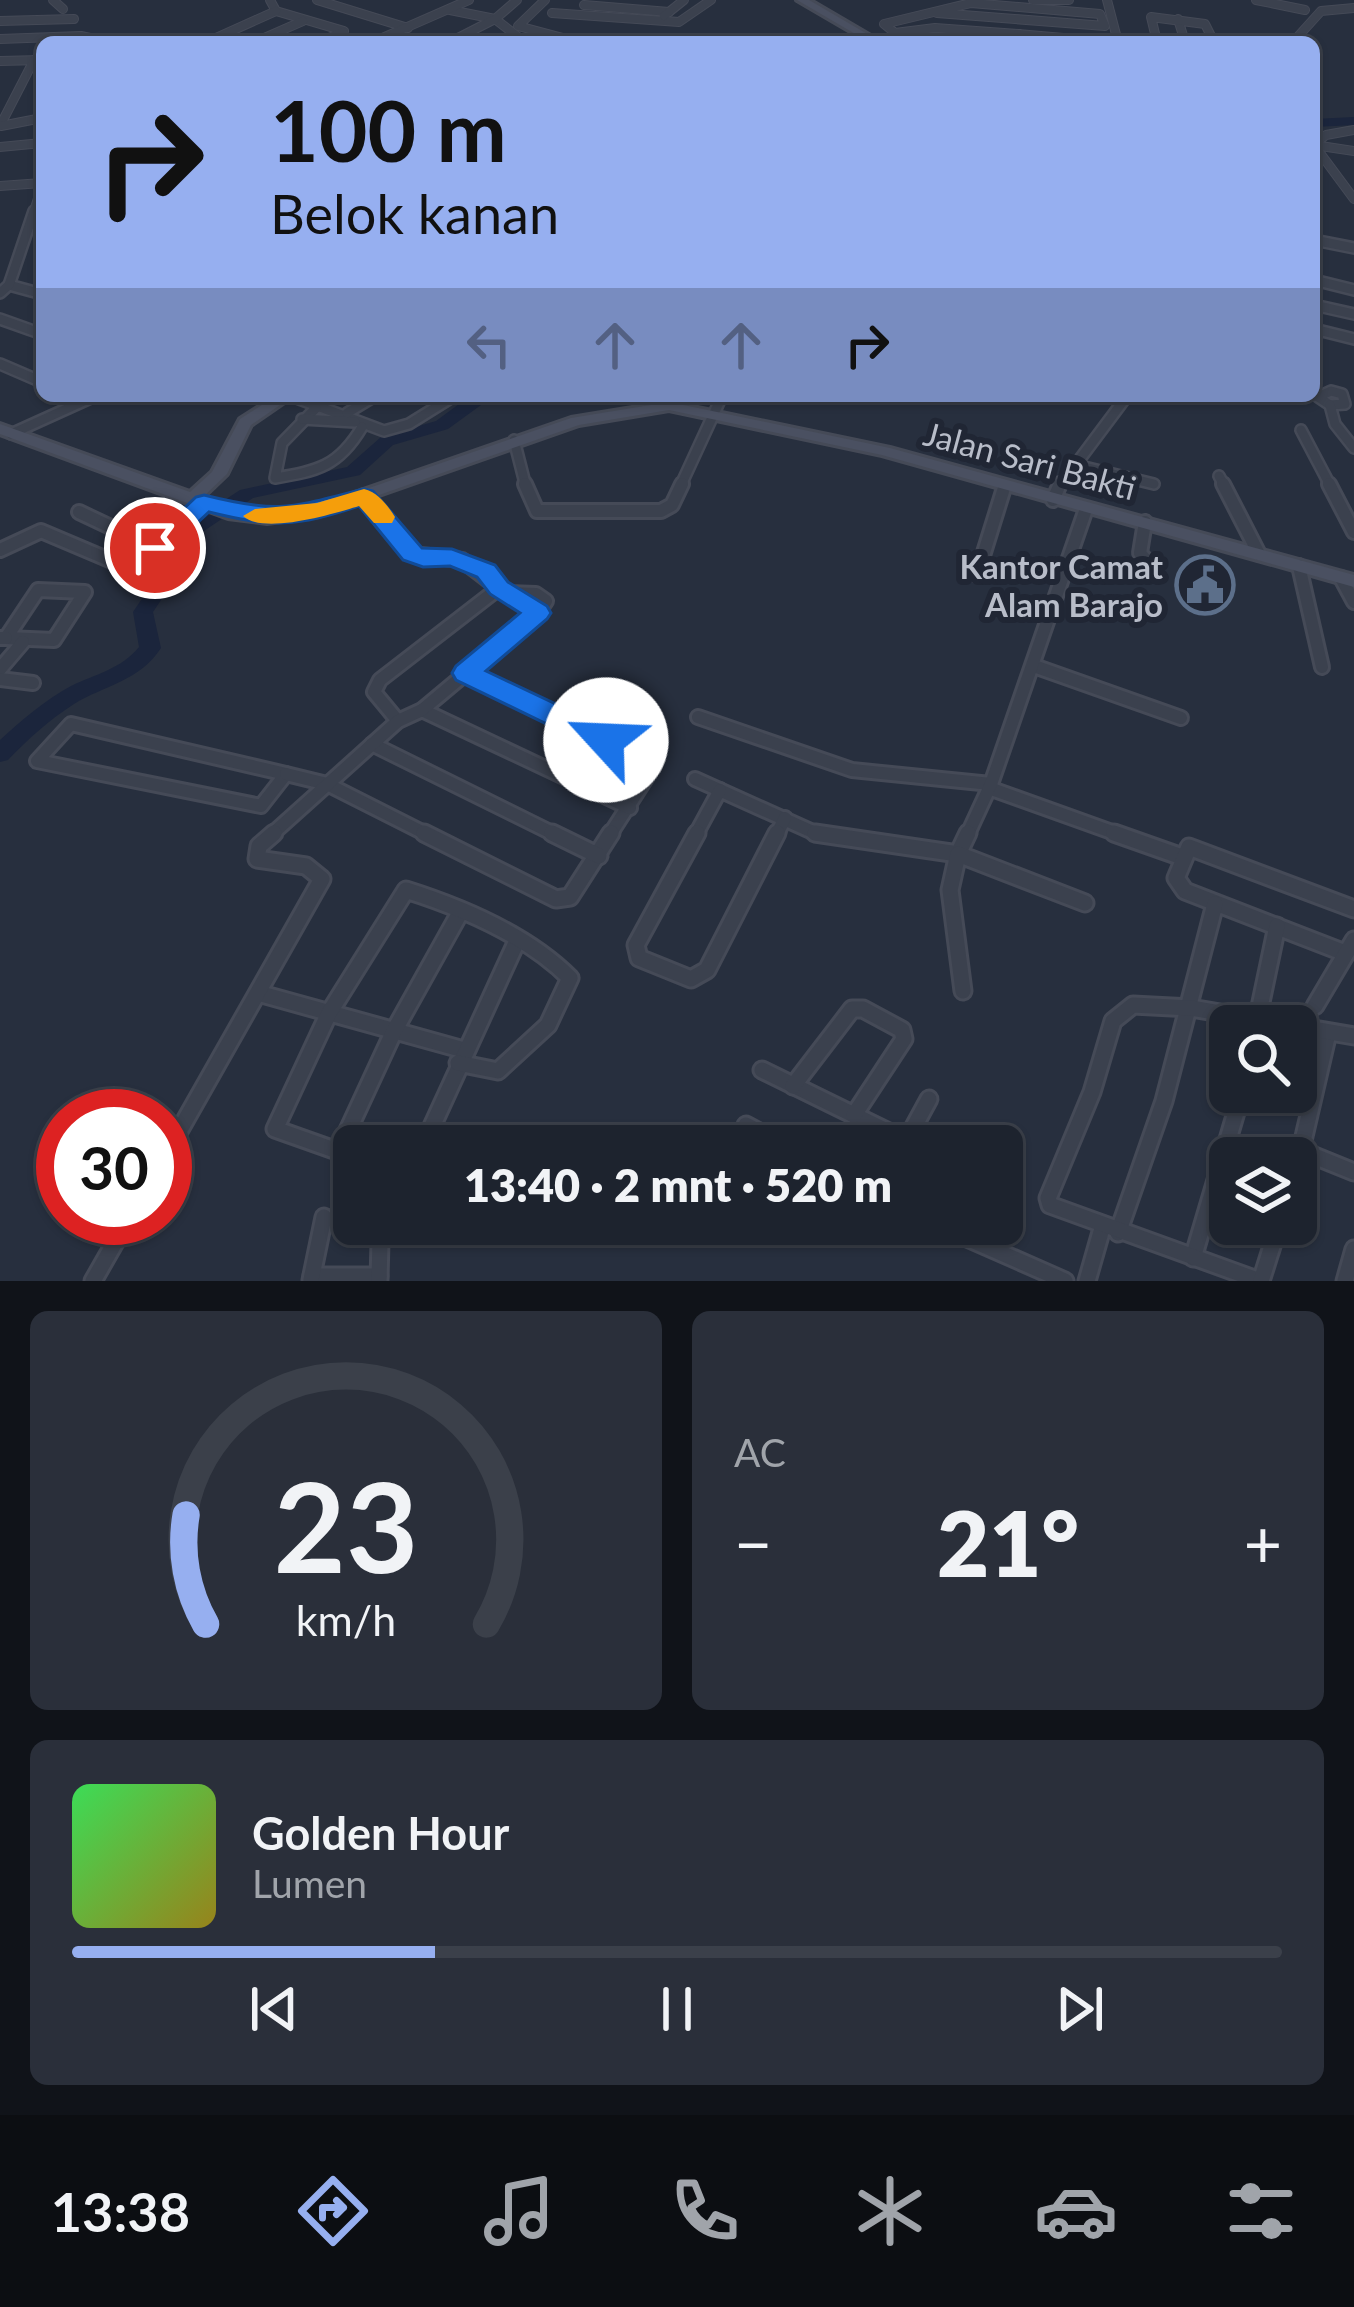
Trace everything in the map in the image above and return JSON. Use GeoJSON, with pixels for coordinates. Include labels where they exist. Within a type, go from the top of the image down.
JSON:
{"type":"FeatureCollection","features":[{"type":"Feature","properties":{"kind":"main road"},"geometry":{"type":"LineString","coordinates":[[802,0],[865,36]]}},
{"type":"Feature","properties":{"kind":"main road"},"geometry":{"type":"LineString","coordinates":[[203,502],[245,422],[278,402]]}},
{"type":"Feature","properties":{"kind":"main road","name":"Jalan Sari Bakti"},"geometry":{"type":"LineString","coordinates":[[5,433],[234,514],[267,518],[364,496],[514,440],[631,408],[669,406],[884,451],[1004,488],[1347,579]]}},
{"type":"Feature","properties":{"kind":"street"},"geometry":{"type":"LineString","coordinates":[[53,0],[63,9]]}},
{"type":"Feature","properties":{"kind":"street"},"geometry":{"type":"LineString","coordinates":[[270,0],[276,11]]}},
{"type":"Feature","properties":{"kind":"street"},"geometry":{"type":"LineString","coordinates":[[317,0],[409,28]]}},
{"type":"Feature","properties":{"kind":"street"},"geometry":{"type":"LineString","coordinates":[[345,8],[357,0]]}},
{"type":"Feature","properties":{"kind":"street"},"geometry":{"type":"LineString","coordinates":[[398,36],[427,17],[469,0]]}},
{"type":"Feature","properties":{"kind":"street"},"geometry":{"type":"LineString","coordinates":[[462,36],[495,19],[517,0]]}},
{"type":"Feature","properties":{"kind":"street"},"geometry":{"type":"LineString","coordinates":[[545,0],[522,20],[555,35],[587,2],[669,12]]}},
{"type":"Feature","properties":{"kind":"street"},"geometry":{"type":"LineString","coordinates":[[562,0],[550,12],[683,21],[710,0]]}},
{"type":"Feature","properties":{"kind":"street"},"geometry":{"type":"LineString","coordinates":[[641,9],[648,0]]}},
{"type":"Feature","properties":{"kind":"street"},"geometry":{"type":"LineString","coordinates":[[658,20],[684,0]]}},
{"type":"Feature","properties":{"kind":"street"},"geometry":{"type":"LineString","coordinates":[[1015,36],[938,28],[895,33],[884,24],[971,3],[1069,0]]}},
{"type":"Feature","properties":{"kind":"street"},"geometry":{"type":"LineString","coordinates":[[1107,0],[1112,36]]}},
{"type":"Feature","properties":{"kind":"street"},"geometry":{"type":"LineString","coordinates":[[1256,0],[1305,10],[1300,0]]}},
{"type":"Feature","properties":{"kind":"street"},"geometry":{"type":"LineString","coordinates":[[937,14],[1105,26],[1100,14],[1034,3]]}},
{"type":"Feature","properties":{"kind":"street"},"geometry":{"type":"LineString","coordinates":[[1025,36],[1034,3]]}},
{"type":"Feature","properties":{"kind":"street"},"geometry":{"type":"LineString","coordinates":[[1298,36],[1321,11],[1354,8]]}},
{"type":"Feature","properties":{"kind":"street"},"geometry":{"type":"LineString","coordinates":[[220,36],[276,11],[344,31],[333,36]]}},
{"type":"Feature","properties":{"kind":"street"},"geometry":{"type":"LineString","coordinates":[[446,12],[495,19],[518,36]]}},
{"type":"Feature","properties":{"kind":"street"},"geometry":{"type":"LineString","coordinates":[[2,16],[74,19]]}},
{"type":"Feature","properties":{"kind":"street"},"geometry":{"type":"LineString","coordinates":[[1155,36],[1150,18],[1206,25],[1211,36]]}},
{"type":"Feature","properties":{"kind":"street"},"geometry":{"type":"LineString","coordinates":[[1178,19],[1183,36]]}},
{"type":"Feature","properties":{"kind":"street"},"geometry":{"type":"LineString","coordinates":[[271,36],[310,21]]}},
{"type":"Feature","properties":{"kind":"street"},"geometry":{"type":"LineString","coordinates":[[282,36],[310,21]]}},
{"type":"Feature","properties":{"kind":"street"},"geometry":{"type":"LineString","coordinates":[[389,36],[409,28]]}},
{"type":"Feature","properties":{"kind":"street"},"geometry":{"type":"LineString","coordinates":[[0,41],[36,40]]}},
{"type":"Feature","properties":{"kind":"street"},"geometry":{"type":"LineString","coordinates":[[0,41],[36,43]]}},
{"type":"Feature","properties":{"kind":"street"},"geometry":{"type":"LineString","coordinates":[[0,61],[36,60]]}},
{"type":"Feature","properties":{"kind":"street"},"geometry":{"type":"LineString","coordinates":[[0,126],[36,63]]}},
{"type":"Feature","properties":{"kind":"street"},"geometry":{"type":"LineString","coordinates":[[0,126],[36,119]]}},
{"type":"Feature","properties":{"kind":"street"},"geometry":{"type":"LineString","coordinates":[[1320,140],[1354,130]]}},
{"type":"Feature","properties":{"kind":"street"},"geometry":{"type":"LineString","coordinates":[[0,147],[36,138]]}},
{"type":"Feature","properties":{"kind":"street"},"geometry":{"type":"LineString","coordinates":[[1320,146],[1354,151]]}},
{"type":"Feature","properties":{"kind":"street"},"geometry":{"type":"LineString","coordinates":[[1320,153],[1354,199]]}},
{"type":"Feature","properties":{"kind":"street"},"geometry":{"type":"LineString","coordinates":[[0,186],[36,184]]}},
{"type":"Feature","properties":{"kind":"street"},"geometry":{"type":"LineString","coordinates":[[36,203],[4,289],[36,293]]}},
{"type":"Feature","properties":{"kind":"street"},"geometry":{"type":"LineString","coordinates":[[1320,241],[1354,248]]}},
{"type":"Feature","properties":{"kind":"street"},"geometry":{"type":"LineString","coordinates":[[0,256],[20,254]]}},
{"type":"Feature","properties":{"kind":"street"},"geometry":{"type":"LineString","coordinates":[[1320,282],[1354,290]]}},
{"type":"Feature","properties":{"kind":"street"},"geometry":{"type":"LineString","coordinates":[[1320,306],[1354,314]]}},
{"type":"Feature","properties":{"kind":"street"},"geometry":{"type":"LineString","coordinates":[[0,319],[36,332]]}},
{"type":"Feature","properties":{"kind":"street"},"geometry":{"type":"LineString","coordinates":[[1320,330],[1354,339]]}},
{"type":"Feature","properties":{"kind":"street"},"geometry":{"type":"LineString","coordinates":[[0,364],[36,379]]}},
{"type":"Feature","properties":{"kind":"street"},"geometry":{"type":"LineString","coordinates":[[1354,387],[1337,392],[1346,404],[1330,405],[1335,424],[1354,448]]}},
{"type":"Feature","properties":{"kind":"street"},"geometry":{"type":"LineString","coordinates":[[5,433],[84,402]]}},
{"type":"Feature","properties":{"kind":"street"},"geometry":{"type":"LineString","coordinates":[[302,402],[355,421]]}},
{"type":"Feature","properties":{"kind":"street"},"geometry":{"type":"LineString","coordinates":[[316,408],[282,443],[275,478],[335,467],[344,460],[355,421],[370,402]]}},
{"type":"Feature","properties":{"kind":"street"},"geometry":{"type":"LineString","coordinates":[[302,419],[403,428],[444,402]]}},
{"type":"Feature","properties":{"kind":"street"},"geometry":{"type":"LineString","coordinates":[[514,440],[531,506],[537,512],[661,511],[672,505],[719,402]]}},
{"type":"Feature","properties":{"kind":"street"},"geometry":{"type":"LineString","coordinates":[[1053,500],[1123,402]]}},
{"type":"Feature","properties":{"kind":"street"},"geometry":{"type":"LineString","coordinates":[[1301,430],[1354,532]]}},
{"type":"Feature","properties":{"kind":"street"},"geometry":{"type":"LineString","coordinates":[[1076,465],[1154,484]]}},
{"type":"Feature","properties":{"kind":"street"},"geometry":{"type":"LineString","coordinates":[[1219,476],[1259,554]]}},
{"type":"Feature","properties":{"kind":"street"},"geometry":{"type":"LineString","coordinates":[[977,575],[1004,488]]}},
{"type":"Feature","properties":{"kind":"street"},"geometry":{"type":"LineString","coordinates":[[192,1108],[322,879],[306,866],[256,859],[254,854],[372,744],[422,710],[538,613],[546,601],[502,591],[486,571],[452,557],[423,559],[412,554],[364,496]]}},
{"type":"Feature","properties":{"kind":"street"},"geometry":{"type":"LineString","coordinates":[[0,550],[41,531],[117,567],[134,564],[203,502]]}},
{"type":"Feature","properties":{"kind":"street"},"geometry":{"type":"LineString","coordinates":[[963,991],[950,890],[958,854],[990,786],[1086,508]]}},
{"type":"Feature","properties":{"kind":"street"},"geometry":{"type":"LineString","coordinates":[[79,512],[155,548]]}},
{"type":"Feature","properties":{"kind":"street"},"geometry":{"type":"LineString","coordinates":[[1144,522],[1140,553],[1155,571]]}},
{"type":"Feature","properties":{"kind":"street"},"geometry":{"type":"LineString","coordinates":[[1298,566],[1322,667]]}},
{"type":"Feature","properties":{"kind":"street"},"geometry":{"type":"LineString","coordinates":[[1347,579],[1354,602]]}},
{"type":"Feature","properties":{"kind":"street"},"geometry":{"type":"LineString","coordinates":[[38,590],[85,592],[54,640],[2,638],[38,590]]}},
{"type":"Feature","properties":{"kind":"street"},"geometry":{"type":"LineString","coordinates":[[398,722],[374,692],[380,680],[502,591]]}},
{"type":"Feature","properties":{"kind":"street"},"geometry":{"type":"LineString","coordinates":[[0,669],[23,641]]}},
{"type":"Feature","properties":{"kind":"street"},"geometry":{"type":"LineString","coordinates":[[1034,667],[1181,718]]}},
{"type":"Feature","properties":{"kind":"street"},"geometry":{"type":"LineString","coordinates":[[286,774],[261,806],[37,761],[70,724],[286,774],[327,784],[556,899],[576,892],[654,772],[650,762],[466,673]]}},
{"type":"Feature","properties":{"kind":"street"},"geometry":{"type":"LineString","coordinates":[[0,680],[33,683]]}},
{"type":"Feature","properties":{"kind":"street"},"geometry":{"type":"LineString","coordinates":[[422,710],[630,808]]}},
{"type":"Feature","properties":{"kind":"street"},"geometry":{"type":"LineString","coordinates":[[698,717],[852,770],[990,786],[1182,857]]}},
{"type":"Feature","properties":{"kind":"street"},"geometry":{"type":"LineString","coordinates":[[372,744],[599,856]]}},
{"type":"Feature","properties":{"kind":"street"},"geometry":{"type":"LineString","coordinates":[[695,779],[815,832],[958,854],[1085,903]]}},
{"type":"Feature","properties":{"kind":"street"},"geometry":{"type":"LineString","coordinates":[[720,790],[636,946],[639,958],[699,978],[785,818]]}},
{"type":"Feature","properties":{"kind":"street"},"geometry":{"type":"LineString","coordinates":[[1316,1005],[1349,946],[1215,904],[1176,883],[1182,857],[1186,848],[1193,848],[1354,909]]}},
{"type":"Feature","properties":{"kind":"street"},"geometry":{"type":"LineString","coordinates":[[257,993],[329,1013],[394,1031],[498,1071],[556,1014],[568,974],[461,911],[403,891],[329,1013],[275,1129],[333,1149]]}},
{"type":"Feature","properties":{"kind":"street"},"geometry":{"type":"LineString","coordinates":[[1088,1281],[1163,1106],[1215,904]]}},
{"type":"Feature","properties":{"kind":"street"},"geometry":{"type":"LineString","coordinates":[[357,1125],[394,1031],[461,911]]}},
{"type":"Feature","properties":{"kind":"street"},"geometry":{"type":"LineString","coordinates":[[1260,1005],[1276,926]]}},
{"type":"Feature","properties":{"kind":"street"},"geometry":{"type":"LineString","coordinates":[[431,1125],[517,941]]}},
{"type":"Feature","properties":{"kind":"street"},"geometry":{"type":"LineString","coordinates":[[1209,1012],[1125,1008],[1112,1021],[1102,1063],[1048,1198],[1053,1208],[1260,1281],[1272,1245]]}},
{"type":"Feature","properties":{"kind":"street"},"geometry":{"type":"LineString","coordinates":[[793,1086],[852,1009],[863,1009],[902,1030],[904,1039],[854,1115]]}},
{"type":"Feature","properties":{"kind":"street"},"geometry":{"type":"LineString","coordinates":[[1317,1031],[1354,1036]]}},
{"type":"Feature","properties":{"kind":"street"},"geometry":{"type":"LineString","coordinates":[[1306,1137],[1328,1033]]}},
{"type":"Feature","properties":{"kind":"street"},"geometry":{"type":"LineString","coordinates":[[762,1070],[873,1125]]}},
{"type":"Feature","properties":{"kind":"street"},"geometry":{"type":"LineString","coordinates":[[918,1125],[929,1100]]}},
{"type":"Feature","properties":{"kind":"street"},"geometry":{"type":"LineString","coordinates":[[1193,1258],[1236,1113]]}},
{"type":"Feature","properties":{"kind":"street"},"geometry":{"type":"LineString","coordinates":[[1317,1153],[1354,1172]]}},
{"type":"Feature","properties":{"kind":"street"},"geometry":{"type":"LineString","coordinates":[[324,1217],[311,1279],[379,1278],[380,1245]]}},
{"type":"Feature","properties":{"kind":"street"},"geometry":{"type":"LineString","coordinates":[[94,1281],[115,1245]]}},
{"type":"Feature","properties":{"kind":"street"},"geometry":{"type":"LineString","coordinates":[[983,1245],[1065,1281]]}},
{"type":"Feature","properties":{"kind":"street"},"geometry":{"type":"LineString","coordinates":[[1345,1281],[1354,1249]]}},
{"type":"Feature","properties":{"kind":"building","name":"Kantor Camat Alam Barajo"},"geometry":{"type":"Polygon","coordinates":[[[1197,570],[1215,579],[1218,597],[1174,587],[1176,577],[1183,579],[1185,572],[1196,574],[1197,570]]]}},
{"type":"Feature","properties":{"kind":"waterway"},"geometry":{"type":"LineString","coordinates":[[1320,123],[1354,121]]}},
{"type":"Feature","properties":{"kind":"waterway"},"geometry":{"type":"LineString","coordinates":[[0,754],[56,705],[126,671],[144,656],[150,648],[143,612],[182,554],[186,534],[247,494],[353,471],[387,441],[442,425],[473,402]]}},
{"type":"Feature","properties":{"kind":"slow traffic"},"geometry":{"type":"LineString","coordinates":[[255,516],[319,511],[364,496],[383,517]]}},
{"type":"Feature","properties":{"kind":"place","name":"Kantor Camat Alam Barajo"},"geometry":{"type":"Point","coordinates":[1205,585]}},
{"type":"Feature","properties":{"kind":"route"},"geometry":{"type":"LineString","coordinates":[[155,548],[204,503],[234,514],[267,518],[319,511],[364,496],[412,554],[423,559],[452,557],[486,571],[505,593],[538,613],[466,673],[606,740]]}}]}
